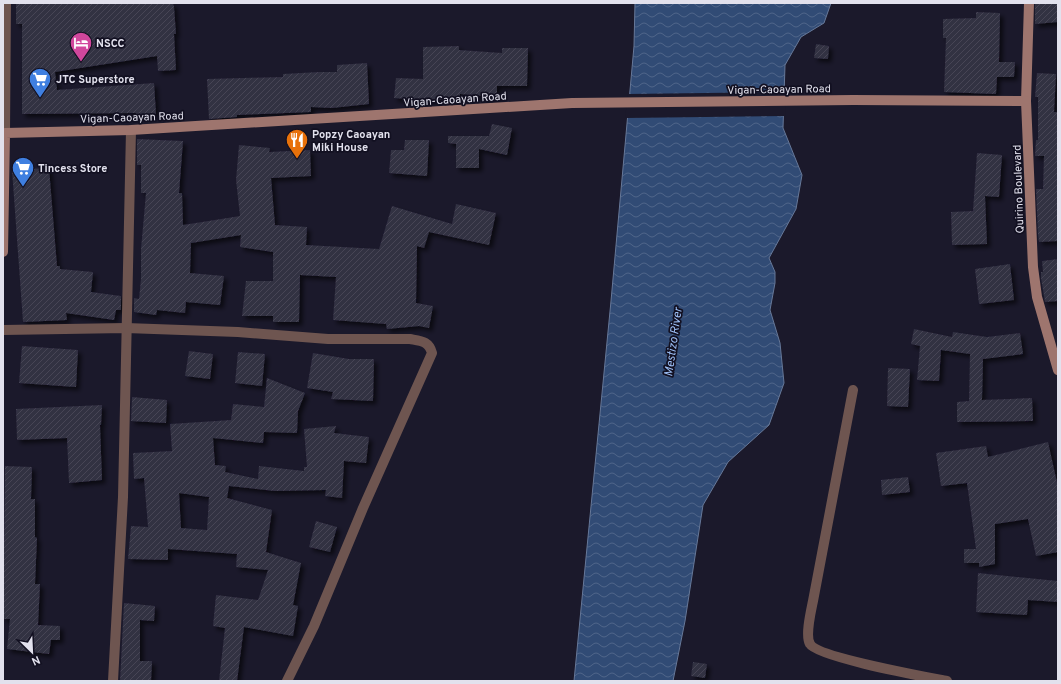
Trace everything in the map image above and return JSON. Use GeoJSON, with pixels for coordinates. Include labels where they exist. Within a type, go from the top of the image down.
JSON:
{"type":"FeatureCollection","features":[{"type":"Feature","properties":{"kind":"main road","name":"Quirino Boulevard"},"geometry":{"type":"LineString","coordinates":[[1029,3],[1026,101],[1033,267],[1037,297],[1058,370]]}},
{"type":"Feature","properties":{"kind":"main road","name":"Vigan-Caoayan Road"},"geometry":{"type":"LineString","coordinates":[[4,133],[131,130],[572,103],[853,100],[1026,101]]}},
{"type":"Feature","properties":{"kind":"main road"},"geometry":{"type":"LineString","coordinates":[[3,252],[4,133]]}},
{"type":"Feature","properties":{"kind":"street"},"geometry":{"type":"LineString","coordinates":[[4,133],[6,3]]}},
{"type":"Feature","properties":{"kind":"street"},"geometry":{"type":"LineString","coordinates":[[113,681],[123,497],[131,130]]}},
{"type":"Feature","properties":{"kind":"street"},"geometry":{"type":"LineString","coordinates":[[3,330],[126,328],[238,332],[328,339],[410,339],[424,341],[430,346],[432,353],[363,508],[314,626],[287,681]]}},
{"type":"Feature","properties":{"kind":"street"},"geometry":{"type":"LineString","coordinates":[[854,390],[813,601],[808,636],[809,642],[816,649],[835,656],[947,681]]}},
{"type":"Feature","properties":{"kind":"water","name":"Mestizo River"},"geometry":{"type":"Polygon","coordinates":[[[635,3],[831,3],[824,23],[801,37],[785,65],[783,128],[802,175],[796,209],[769,258],[775,272],[775,283],[770,310],[780,343],[784,383],[769,425],[728,462],[703,505],[685,621],[673,681],[574,681],[634,46],[635,3]]]}},
{"type":"Feature","properties":{"kind":"pier"},"geometry":{"type":"Polygon","coordinates":[[[786,92],[785,116],[625,118],[628,94],[786,92]]]}},
{"type":"Feature","properties":{"kind":"building"},"geometry":{"type":"Polygon","coordinates":[[[16,3],[173,3],[176,34],[174,34],[176,70],[158,71],[157,56],[55,72],[57,90],[154,83],[156,114],[22,114],[22,24],[16,24],[16,3]]]}},
{"type":"Feature","properties":{"kind":"building"},"geometry":{"type":"Polygon","coordinates":[[[1035,3],[1058,3],[1058,22],[1035,24],[1035,3]]]}},
{"type":"Feature","properties":{"kind":"building"},"geometry":{"type":"Polygon","coordinates":[[[976,12],[1000,13],[999,62],[1015,62],[1014,77],[997,77],[996,94],[944,92],[946,38],[943,38],[943,19],[976,18],[976,12]]]}},
{"type":"Feature","properties":{"kind":"building"},"geometry":{"type":"Polygon","coordinates":[[[816,44],[829,46],[828,59],[814,58],[816,44]]]}},
{"type":"Feature","properties":{"kind":"building"},"geometry":{"type":"Polygon","coordinates":[[[459,46],[459,50],[502,53],[502,48],[528,48],[527,86],[497,86],[497,97],[460,94],[460,99],[424,100],[394,98],[396,78],[423,79],[423,47],[459,46]]]}},
{"type":"Feature","properties":{"kind":"building"},"geometry":{"type":"Polygon","coordinates":[[[367,63],[369,104],[332,108],[311,107],[311,112],[237,115],[237,117],[209,119],[207,79],[283,77],[283,74],[337,72],[337,65],[367,63]]]}},
{"type":"Feature","properties":{"kind":"building"},"geometry":{"type":"Polygon","coordinates":[[[1037,73],[1056,74],[1054,112],[1058,112],[1058,241],[1039,242],[1038,235],[1036,189],[1043,189],[1044,156],[1035,156],[1036,140],[1038,140],[1038,97],[1035,97],[1037,73]]]}},
{"type":"Feature","properties":{"kind":"building"},"geometry":{"type":"Polygon","coordinates":[[[492,124],[512,128],[507,155],[479,149],[479,168],[456,168],[456,144],[448,143],[448,136],[489,136],[492,124]]]}},
{"type":"Feature","properties":{"kind":"building"},"geometry":{"type":"Polygon","coordinates":[[[137,139],[183,141],[179,193],[182,193],[183,225],[240,216],[236,180],[239,145],[270,148],[269,152],[310,150],[311,176],[271,178],[275,225],[307,227],[306,245],[379,249],[392,206],[452,224],[456,204],[496,213],[489,245],[429,232],[424,248],[417,246],[416,303],[433,306],[429,328],[419,326],[387,329],[386,324],[333,320],[336,277],[300,275],[299,322],[273,322],[273,316],[242,316],[246,281],[273,281],[273,252],[240,247],[241,235],[191,243],[190,273],[224,276],[220,305],[186,302],[185,313],[157,310],[156,315],[134,312],[134,298],[139,299],[141,249],[146,193],[141,193],[141,165],[137,165],[137,139]]]}},
{"type":"Feature","properties":{"kind":"building"},"geometry":{"type":"Polygon","coordinates":[[[405,140],[429,140],[427,176],[389,173],[391,150],[404,150],[405,140]]]}},
{"type":"Feature","properties":{"kind":"building"},"geometry":{"type":"Polygon","coordinates":[[[977,153],[1002,155],[999,197],[985,196],[987,244],[952,245],[951,212],[973,211],[977,153]]]}},
{"type":"Feature","properties":{"kind":"building"},"geometry":{"type":"Polygon","coordinates":[[[49,168],[57,266],[60,266],[60,269],[93,272],[91,292],[121,296],[121,310],[116,310],[114,320],[66,313],[67,320],[23,322],[12,170],[49,168]]]}},
{"type":"Feature","properties":{"kind":"building"},"geometry":{"type":"Polygon","coordinates":[[[1058,259],[1058,301],[1045,302],[1041,278],[1041,272],[1043,272],[1042,261],[1058,259]]]}},
{"type":"Feature","properties":{"kind":"building"},"geometry":{"type":"Polygon","coordinates":[[[1010,264],[1014,300],[979,304],[975,269],[1010,264]]]}},
{"type":"Feature","properties":{"kind":"building"},"geometry":{"type":"Polygon","coordinates":[[[914,329],[952,337],[953,332],[987,337],[1020,333],[1023,354],[983,359],[982,400],[1032,398],[1033,421],[957,422],[957,402],[969,401],[970,354],[941,350],[939,381],[917,380],[920,346],[911,344],[914,329]]]}},
{"type":"Feature","properties":{"kind":"building"},"geometry":{"type":"Polygon","coordinates":[[[22,346],[78,350],[76,387],[19,383],[22,346]]]}},
{"type":"Feature","properties":{"kind":"building"},"geometry":{"type":"Polygon","coordinates":[[[189,351],[213,354],[210,379],[185,376],[189,351]]]}},
{"type":"Feature","properties":{"kind":"building"},"geometry":{"type":"Polygon","coordinates":[[[238,352],[265,354],[262,386],[235,383],[238,352]]]}},
{"type":"Feature","properties":{"kind":"building"},"geometry":{"type":"Polygon","coordinates":[[[313,353],[349,359],[374,359],[373,401],[331,399],[333,392],[307,388],[313,353]]]}},
{"type":"Feature","properties":{"kind":"building"},"geometry":{"type":"Polygon","coordinates":[[[888,368],[910,369],[908,407],[887,406],[888,368]]]}},
{"type":"Feature","properties":{"kind":"building"},"geometry":{"type":"Polygon","coordinates":[[[267,378],[305,393],[298,411],[297,433],[264,432],[263,443],[213,438],[215,465],[226,466],[225,472],[258,479],[259,466],[304,471],[304,467],[307,467],[304,429],[336,426],[334,433],[369,437],[366,463],[344,461],[342,498],[325,496],[326,490],[275,491],[229,486],[227,498],[272,510],[266,552],[301,563],[293,605],[298,606],[293,636],[244,627],[237,681],[219,681],[225,628],[213,626],[216,595],[258,600],[268,570],[236,567],[237,554],[168,549],[168,560],[128,559],[131,526],[148,527],[144,478],[134,479],[133,453],[172,451],[170,424],[231,420],[233,404],[264,407],[267,378]],[[179,493],[181,528],[207,530],[209,497],[179,493]]]}},
{"type":"Feature","properties":{"kind":"building"},"geometry":{"type":"Polygon","coordinates":[[[132,397],[167,400],[166,423],[131,421],[132,397]]]}},
{"type":"Feature","properties":{"kind":"building"},"geometry":{"type":"Polygon","coordinates":[[[102,405],[100,425],[102,480],[69,483],[67,438],[17,440],[16,409],[102,405]]]}},
{"type":"Feature","properties":{"kind":"building"},"geometry":{"type":"Polygon","coordinates":[[[1048,442],[1058,487],[1058,552],[1036,556],[1028,519],[995,524],[995,564],[979,567],[979,563],[964,563],[964,549],[976,549],[967,483],[941,486],[936,453],[986,446],[988,457],[1048,442]]]}},
{"type":"Feature","properties":{"kind":"building"},"geometry":{"type":"Polygon","coordinates":[[[5,466],[32,467],[31,499],[35,499],[35,537],[37,538],[35,584],[40,584],[38,625],[60,626],[60,640],[51,640],[49,654],[7,649],[10,619],[3,619],[5,466]]]}},
{"type":"Feature","properties":{"kind":"building"},"geometry":{"type":"Polygon","coordinates":[[[908,477],[910,492],[882,495],[881,480],[908,477]]]}},
{"type":"Feature","properties":{"kind":"building"},"geometry":{"type":"Polygon","coordinates":[[[316,521],[337,527],[330,552],[309,547],[316,521]]]}},
{"type":"Feature","properties":{"kind":"building"},"geometry":{"type":"Polygon","coordinates":[[[978,573],[1058,581],[1058,602],[1028,600],[1027,615],[976,612],[978,573]]]}},
{"type":"Feature","properties":{"kind":"building"},"geometry":{"type":"Polygon","coordinates":[[[124,603],[155,606],[154,621],[140,620],[140,661],[152,661],[151,681],[120,681],[124,603]]]}},
{"type":"Feature","properties":{"kind":"building"},"geometry":{"type":"Polygon","coordinates":[[[693,662],[707,664],[705,678],[691,676],[693,662]]]}},
{"type":"Feature","properties":{"kind":"place","name":"NSCC"},"geometry":{"type":"Point","coordinates":[81,62]}},
{"type":"Feature","properties":{"kind":"place","name":"JTC Superstore"},"geometry":{"type":"Point","coordinates":[40,98]}},
{"type":"Feature","properties":{"kind":"place","name":"Popzy Caoayan Miki House"},"geometry":{"type":"Point","coordinates":[297,160]}},
{"type":"Feature","properties":{"kind":"place","name":"Tincess Store"},"geometry":{"type":"Point","coordinates":[23,188]}}]}
